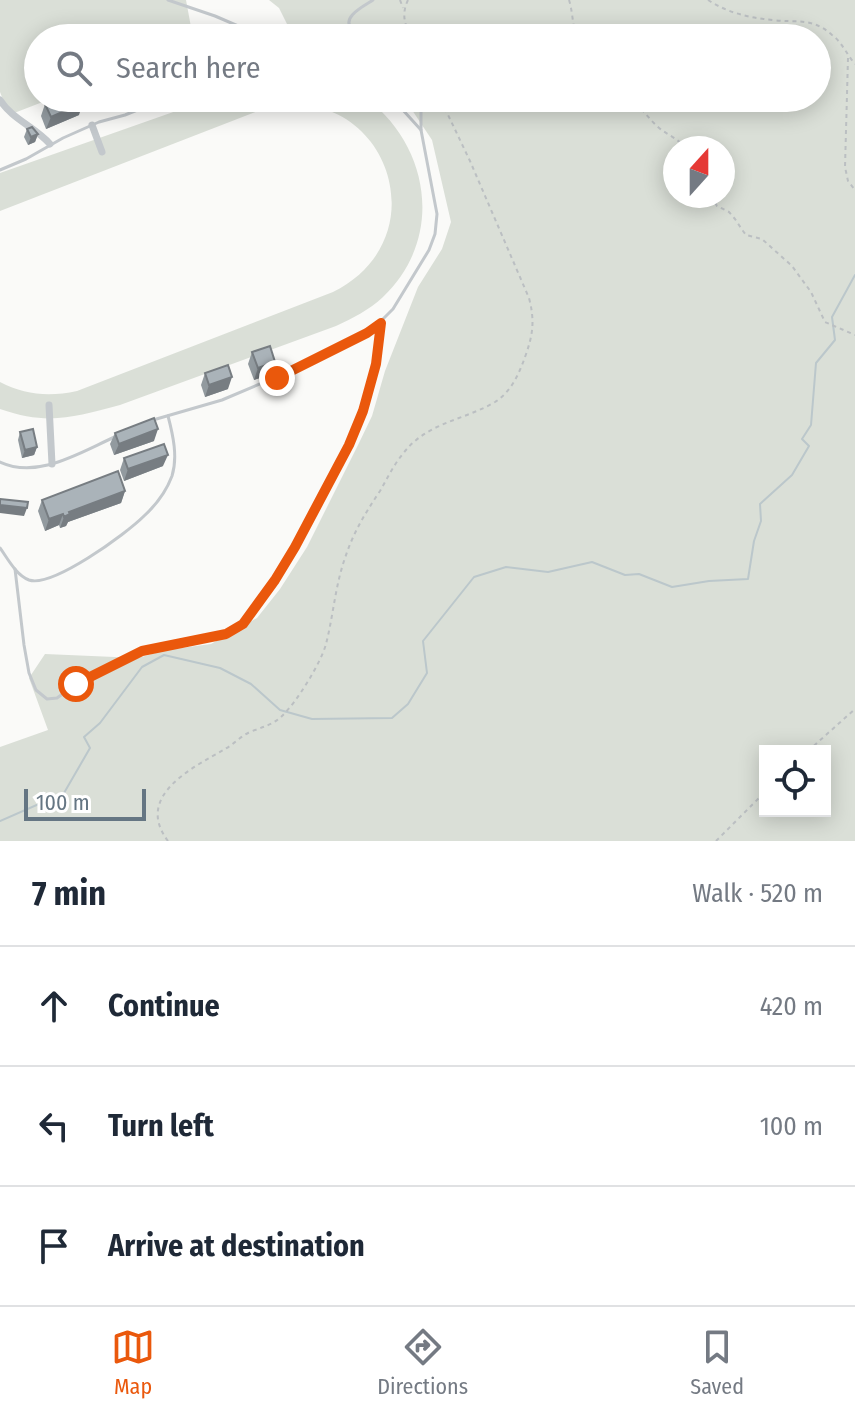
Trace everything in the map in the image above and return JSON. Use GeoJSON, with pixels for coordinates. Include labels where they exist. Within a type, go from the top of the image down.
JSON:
{"type":"FeatureCollection","features":[{"type":"Feature","properties":{"kind":"street"},"geometry":{"type":"LineString","coordinates":[[0,100],[9,112],[40,133],[50,144]]}},
{"type":"Feature","properties":{"kind":"street"},"geometry":{"type":"LineString","coordinates":[[92,125],[102,152]]}},
{"type":"Feature","properties":{"kind":"street"},"geometry":{"type":"LineString","coordinates":[[49,405],[52,464]]}},
{"type":"Feature","properties":{"kind":"lane"},"geometry":{"type":"LineString","coordinates":[[168,0],[234,24]]}},
{"type":"Feature","properties":{"kind":"lane"},"geometry":{"type":"LineString","coordinates":[[349,24],[353,14],[373,0]]}},
{"type":"Feature","properties":{"kind":"lane"},"geometry":{"type":"LineString","coordinates":[[0,170],[92,125],[132,112]]}},
{"type":"Feature","properties":{"kind":"lane"},"geometry":{"type":"LineString","coordinates":[[405,112],[421,130]]}},
{"type":"Feature","properties":{"kind":"lane"},"geometry":{"type":"LineString","coordinates":[[145,423],[210,404],[277,378],[381,323],[409,284],[435,234],[437,207],[421,130],[421,112]]}},
{"type":"Feature","properties":{"kind":"lane"},"geometry":{"type":"LineString","coordinates":[[15,569],[29,673],[36,690],[47,699],[60,696],[82,680],[142,651],[226,634],[238,627],[257,606],[281,569],[349,445],[363,411],[376,364],[381,323]]}},
{"type":"Feature","properties":{"kind":"lane"},"geometry":{"type":"LineString","coordinates":[[0,548],[15,569],[29,580],[43,581],[95,553],[145,515],[164,492],[174,469],[173,442],[167,415]]}},
{"type":"Feature","properties":{"kind":"lane"},"geometry":{"type":"LineString","coordinates":[[0,462],[22,468],[40,467],[124,432]]}},
{"type":"Feature","properties":{"kind":"path"},"geometry":{"type":"LineString","coordinates":[[400,0],[404,9]]}},
{"type":"Feature","properties":{"kind":"path"},"geometry":{"type":"LineString","coordinates":[[405,24],[404,9],[408,0]]}},
{"type":"Feature","properties":{"kind":"path"},"geometry":{"type":"LineString","coordinates":[[569,0],[574,24]]}},
{"type":"Feature","properties":{"kind":"path"},"geometry":{"type":"LineString","coordinates":[[708,0],[739,15],[812,24]]}},
{"type":"Feature","properties":{"kind":"path"},"geometry":{"type":"LineString","coordinates":[[831,33],[855,64]]}},
{"type":"Feature","properties":{"kind":"path"},"geometry":{"type":"LineString","coordinates":[[848,57],[845,167],[848,181],[855,190]]}},
{"type":"Feature","properties":{"kind":"path"},"geometry":{"type":"LineString","coordinates":[[168,841],[157,825],[157,814],[169,788],[200,762],[228,748],[248,733],[275,722],[301,691],[326,646],[342,565],[356,528],[404,451],[419,436],[496,401],[517,377],[526,354],[533,327],[529,298],[447,112]]}},
{"type":"Feature","properties":{"kind":"path"},"geometry":{"type":"LineString","coordinates":[[645,112],[659,128],[671,136]]}},
{"type":"Feature","properties":{"kind":"path"},"geometry":{"type":"LineString","coordinates":[[721,208],[729,212],[746,235],[762,239],[792,266],[811,292],[825,322],[855,335]]}},
{"type":"Feature","properties":{"kind":"path"},"geometry":{"type":"LineString","coordinates":[[815,745],[855,709]]}},
{"type":"Feature","properties":{"kind":"path"},"geometry":{"type":"LineString","coordinates":[[716,841],[759,798]]}},
{"type":"Feature","properties":{"kind":"shaded area"},"geometry":{"type":"Polygon","coordinates":[[[0,0],[186,0],[190,24],[24,24],[24,109],[9,115],[0,92],[0,0]]]}},
{"type":"Feature","properties":{"kind":"shaded area"},"geometry":{"type":"Polygon","coordinates":[[[269,0],[855,0],[855,841],[0,841],[0,747],[48,730],[29,678],[45,654],[138,658],[166,650],[211,644],[257,618],[307,547],[372,416],[385,371],[418,287],[442,249],[451,222],[432,140],[413,112],[831,112],[831,24],[287,24],[279,8],[269,0]]]}},
{"type":"Feature","properties":{"kind":"shaded area"},"geometry":{"type":"Polygon","coordinates":[[[173,112],[255,112],[0,211],[0,173],[173,112]]]}},
{"type":"Feature","properties":{"kind":"shaded area"},"geometry":{"type":"Polygon","coordinates":[[[326,112],[381,112],[388,118],[405,142],[416,167],[422,194],[422,221],[415,248],[402,274],[378,302],[336,326],[120,405],[61,418],[33,417],[0,409],[0,382],[37,394],[77,391],[333,292],[366,268],[386,237],[392,203],[386,170],[370,140],[344,118],[326,112]]]}},
{"type":"Feature","properties":{"kind":"building"},"geometry":{"type":"Polygon","coordinates":[[[32,127],[38,134],[31,137],[27,129],[32,127]]]}},
{"type":"Feature","properties":{"kind":"building"},"geometry":{"type":"Polygon","coordinates":[[[270,346],[275,362],[258,368],[252,352],[270,346]]]}},
{"type":"Feature","properties":{"kind":"building"},"geometry":{"type":"Polygon","coordinates":[[[228,365],[232,377],[209,385],[205,373],[228,365]]]}},
{"type":"Feature","properties":{"kind":"building"},"geometry":{"type":"Polygon","coordinates":[[[154,418],[158,429],[119,444],[115,433],[154,418]]]}},
{"type":"Feature","properties":{"kind":"building"},"geometry":{"type":"Polygon","coordinates":[[[33,429],[37,447],[25,450],[20,432],[33,429]]]}},
{"type":"Feature","properties":{"kind":"building"},"geometry":{"type":"Polygon","coordinates":[[[164,444],[168,455],[128,469],[124,458],[164,444]]]}},
{"type":"Feature","properties":{"kind":"building"},"geometry":{"type":"Polygon","coordinates":[[[118,471],[125,491],[69,512],[64,517],[63,514],[49,519],[42,500],[118,471]]]}},
{"type":"Feature","properties":{"kind":"building"},"geometry":{"type":"Polygon","coordinates":[[[0,499],[28,502],[27,508],[0,505],[0,499]]]}},
{"type":"Feature","properties":{"kind":"waterway"},"geometry":{"type":"LineString","coordinates":[[0,821],[64,793],[90,748],[84,737],[100,723],[142,667],[164,655],[220,668],[251,684],[280,710],[312,719],[392,718],[408,704],[427,673],[423,641],[474,577],[506,567],[548,572],[592,562],[625,575],[639,574],[672,587],[748,579],[754,541],[761,521],[760,504],[792,475],[809,446],[802,439],[811,425],[816,363],[835,340],[832,317],[855,275]]}},
{"type":"Feature","properties":{"kind":"route"},"geometry":{"type":"LineString","coordinates":[[76,684],[142,651],[226,634],[249,616],[295,547],[349,445],[361,418],[376,364],[381,323],[277,378]]}}]}
